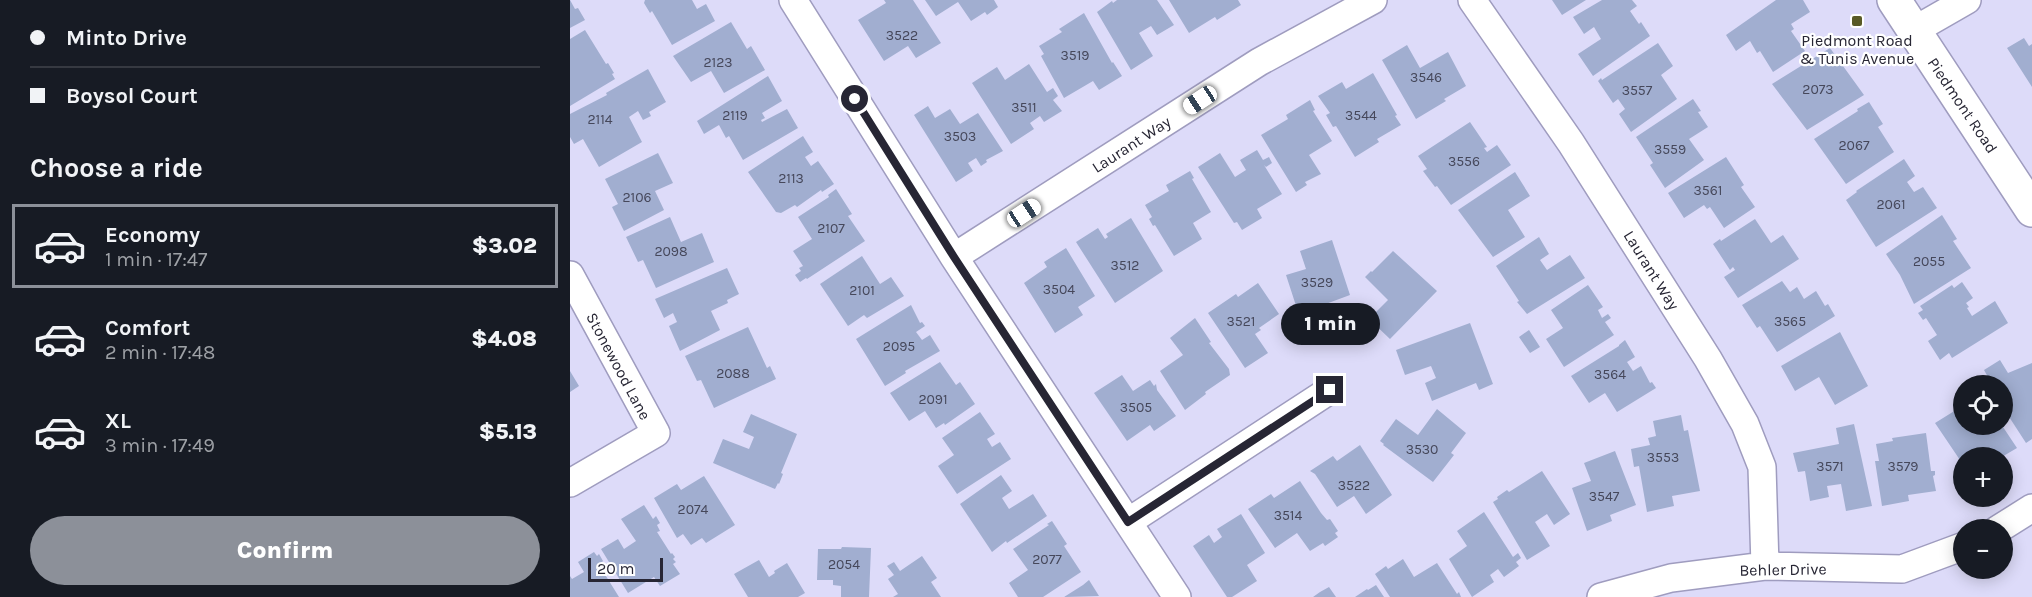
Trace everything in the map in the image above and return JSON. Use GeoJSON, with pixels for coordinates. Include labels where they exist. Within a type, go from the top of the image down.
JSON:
{"type":"FeatureCollection","features":[{"type":"Feature","properties":{"kind":"main road","name":"Piedmont Road"},"geometry":{"type":"LineString","coordinates":[[1894,0],[2032,210]]}},
{"type":"Feature","properties":{"kind":"street"},"geometry":{"type":"LineString","coordinates":[[793,0],[954,257],[1177,597]]}},
{"type":"Feature","properties":{"kind":"street","name":"Laurant Way"},"geometry":{"type":"LineString","coordinates":[[954,257],[1259,62],[1373,0]]}},
{"type":"Feature","properties":{"kind":"street","name":"Laurant Way"},"geometry":{"type":"LineString","coordinates":[[1472,0],[1571,143],[1708,359],[1745,424],[1762,467],[1765,566]]}},
{"type":"Feature","properties":{"kind":"street"},"geometry":{"type":"LineString","coordinates":[[1913,31],[1967,0]]}},
{"type":"Feature","properties":{"kind":"street","name":"Stonewood Lane"},"geometry":{"type":"LineString","coordinates":[[570,275],[656,433],[570,483]]}},
{"type":"Feature","properties":{"kind":"street"},"geometry":{"type":"LineString","coordinates":[[1128,522],[1330,390]]}},
{"type":"Feature","properties":{"kind":"street"},"geometry":{"type":"LineString","coordinates":[[2013,520],[2032,508]]}},
{"type":"Feature","properties":{"kind":"street","name":"Behler Drive"},"geometry":{"type":"LineString","coordinates":[[1601,597],[1671,578],[1765,566],[1902,569],[1953,550]]}},
{"type":"Feature","properties":{"kind":"building"},"geometry":{"type":"Polygon","coordinates":[[[570,0],[585,20],[570,28],[570,0]]]}},
{"type":"Feature","properties":{"kind":"building"},"geometry":{"type":"Polygon","coordinates":[[[645,0],[692,0],[697,9],[706,4],[715,21],[672,45],[652,11],[650,13],[644,3],[645,0]]]}},
{"type":"Feature","properties":{"kind":"building"},"geometry":{"type":"Polygon","coordinates":[[[884,0],[913,0],[941,43],[916,58],[908,46],[884,61],[858,20],[886,3],[884,0]]]}},
{"type":"Feature","properties":{"kind":"building"},"geometry":{"type":"Polygon","coordinates":[[[925,0],[994,0],[998,7],[987,15],[985,12],[971,21],[958,2],[936,16],[925,0]]]}},
{"type":"Feature","properties":{"kind":"building"},"geometry":{"type":"Polygon","coordinates":[[[1117,0],[1157,0],[1174,25],[1157,35],[1151,26],[1139,33],[1153,56],[1131,70],[1097,12],[1117,0]]]}},
{"type":"Feature","properties":{"kind":"building"},"geometry":{"type":"Polygon","coordinates":[[[1169,0],[1238,0],[1241,5],[1217,20],[1215,17],[1189,33],[1169,0]]]}},
{"type":"Feature","properties":{"kind":"building"},"geometry":{"type":"Polygon","coordinates":[[[1552,0],[1586,0],[1562,15],[1552,0]]]}},
{"type":"Feature","properties":{"kind":"building"},"geometry":{"type":"Polygon","coordinates":[[[1602,0],[1632,0],[1637,6],[1630,11],[1650,36],[1593,76],[1578,54],[1601,39],[1594,27],[1584,34],[1573,17],[1602,0]]]}},
{"type":"Feature","properties":{"kind":"building"},"geometry":{"type":"Polygon","coordinates":[[[1776,0],[1803,0],[1810,12],[1791,24],[1794,29],[1791,31],[1805,51],[1773,72],[1760,51],[1757,53],[1750,41],[1736,51],[1726,35],[1776,0]]]}},
{"type":"Feature","properties":{"kind":"building"},"geometry":{"type":"Polygon","coordinates":[[[1084,13],[1112,63],[1122,76],[1099,90],[1093,81],[1064,98],[1041,56],[1044,54],[1039,46],[1062,32],[1059,29],[1084,13]]]}},
{"type":"Feature","properties":{"kind":"building"},"geometry":{"type":"Polygon","coordinates":[[[731,22],[747,49],[751,46],[765,70],[724,93],[711,71],[691,82],[673,56],[731,22]]]}},
{"type":"Feature","properties":{"kind":"building"},"geometry":{"type":"Polygon","coordinates":[[[585,30],[606,64],[608,63],[615,79],[570,106],[570,39],[585,30]]]}},
{"type":"Feature","properties":{"kind":"building"},"geometry":{"type":"Polygon","coordinates":[[[2024,38],[2029,46],[2032,44],[2032,87],[2007,48],[2024,38]]]}},
{"type":"Feature","properties":{"kind":"building"},"geometry":{"type":"Polygon","coordinates":[[[1658,43],[1673,66],[1661,75],[1677,99],[1631,132],[1619,114],[1625,109],[1618,99],[1613,103],[1598,81],[1658,43]]]}},
{"type":"Feature","properties":{"kind":"building"},"geometry":{"type":"Polygon","coordinates":[[[1407,45],[1420,68],[1448,52],[1466,86],[1416,119],[1382,60],[1407,45]]]}},
{"type":"Feature","properties":{"kind":"building"},"geometry":{"type":"Polygon","coordinates":[[[1830,48],[1864,95],[1807,130],[1772,84],[1830,48]]]}},
{"type":"Feature","properties":{"kind":"building"},"geometry":{"type":"Polygon","coordinates":[[[1029,64],[1047,92],[1053,88],[1058,96],[1053,100],[1062,111],[1044,122],[1040,116],[1030,123],[1034,129],[1011,144],[972,83],[997,67],[1005,80],[1029,64]]]}},
{"type":"Feature","properties":{"kind":"building"},"geometry":{"type":"Polygon","coordinates":[[[648,69],[666,102],[649,112],[651,116],[643,120],[638,111],[629,117],[642,142],[599,167],[583,139],[574,144],[570,137],[570,114],[607,95],[606,93],[648,69]]]}},
{"type":"Feature","properties":{"kind":"building"},"geometry":{"type":"Polygon","coordinates":[[[1373,73],[1401,125],[1377,139],[1379,142],[1355,157],[1336,126],[1333,127],[1326,115],[1330,113],[1318,96],[1342,82],[1346,89],[1373,73]]]}},
{"type":"Feature","properties":{"kind":"building"},"geometry":{"type":"Polygon","coordinates":[[[768,76],[782,101],[762,113],[765,118],[761,120],[762,122],[787,109],[798,128],[743,160],[729,136],[726,138],[719,125],[704,134],[697,121],[768,76]]]}},
{"type":"Feature","properties":{"kind":"building"},"geometry":{"type":"Polygon","coordinates":[[[1693,99],[1708,127],[1689,139],[1704,160],[1665,188],[1650,165],[1653,163],[1636,137],[1693,99]]]}},
{"type":"Feature","properties":{"kind":"building"},"geometry":{"type":"Polygon","coordinates":[[[1310,100],[1315,110],[1313,111],[1332,141],[1309,155],[1321,174],[1305,182],[1307,185],[1296,192],[1261,135],[1288,119],[1286,115],[1310,100]]]}},
{"type":"Feature","properties":{"kind":"building"},"geometry":{"type":"Polygon","coordinates":[[[1869,102],[1883,124],[1878,127],[1894,152],[1846,184],[1814,139],[1869,102]]]}},
{"type":"Feature","properties":{"kind":"building"},"geometry":{"type":"Polygon","coordinates":[[[928,106],[935,118],[950,109],[960,124],[978,113],[1003,151],[986,160],[987,162],[981,166],[976,158],[968,163],[973,171],[956,182],[914,115],[928,106]]]}},
{"type":"Feature","properties":{"kind":"building"},"geometry":{"type":"Polygon","coordinates":[[[1470,122],[1487,147],[1484,148],[1487,152],[1497,145],[1511,165],[1451,205],[1423,171],[1427,169],[1418,156],[1470,122]]]}},
{"type":"Feature","properties":{"kind":"building"},"geometry":{"type":"Polygon","coordinates":[[[803,136],[813,152],[805,157],[811,166],[818,161],[834,184],[797,207],[795,205],[781,213],[776,212],[748,172],[803,136]]]}},
{"type":"Feature","properties":{"kind":"building"},"geometry":{"type":"Polygon","coordinates":[[[1257,150],[1263,160],[1269,157],[1272,163],[1266,167],[1264,165],[1282,194],[1257,209],[1262,218],[1242,230],[1237,222],[1234,223],[1198,167],[1220,153],[1235,177],[1246,170],[1240,160],[1257,150]]]}},
{"type":"Feature","properties":{"kind":"building"},"geometry":{"type":"Polygon","coordinates":[[[658,153],[673,183],[655,191],[664,210],[624,231],[612,207],[618,204],[605,179],[658,153]]]}},
{"type":"Feature","properties":{"kind":"building"},"geometry":{"type":"Polygon","coordinates":[[[1726,157],[1744,185],[1741,187],[1755,207],[1724,228],[1710,207],[1707,209],[1704,205],[1684,218],[1668,193],[1726,157]]]}},
{"type":"Feature","properties":{"kind":"building"},"geometry":{"type":"Polygon","coordinates":[[[1904,159],[1915,176],[1907,182],[1914,192],[1923,187],[1937,208],[1876,247],[1846,200],[1904,159]]]}},
{"type":"Feature","properties":{"kind":"building"},"geometry":{"type":"Polygon","coordinates":[[[1190,171],[1194,178],[1192,179],[1211,212],[1193,223],[1202,239],[1174,256],[1149,219],[1152,217],[1145,205],[1169,191],[1166,185],[1190,171]]]}},
{"type":"Feature","properties":{"kind":"building"},"geometry":{"type":"Polygon","coordinates":[[[1515,172],[1530,196],[1508,210],[1525,237],[1493,257],[1458,210],[1515,172]]]}},
{"type":"Feature","properties":{"kind":"building"},"geometry":{"type":"Polygon","coordinates":[[[836,189],[852,214],[848,216],[865,241],[800,282],[795,275],[801,271],[799,268],[803,266],[793,251],[812,239],[798,217],[829,197],[828,195],[836,189]]]}},
{"type":"Feature","properties":{"kind":"building"},"geometry":{"type":"Polygon","coordinates":[[[1942,215],[1957,239],[1953,241],[1971,268],[1914,304],[1900,275],[1886,254],[1942,215]]]}},
{"type":"Feature","properties":{"kind":"building"},"geometry":{"type":"Polygon","coordinates":[[[670,217],[681,242],[702,233],[714,262],[656,288],[643,260],[638,262],[626,237],[670,217]]]}},
{"type":"Feature","properties":{"kind":"building"},"geometry":{"type":"Polygon","coordinates":[[[1131,218],[1163,271],[1115,303],[1076,242],[1098,228],[1105,239],[1108,237],[1106,234],[1131,218]]]}},
{"type":"Feature","properties":{"kind":"building"},"geometry":{"type":"Polygon","coordinates":[[[1755,219],[1771,243],[1783,235],[1799,259],[1738,298],[1724,277],[1735,270],[1733,267],[1730,270],[1713,244],[1755,219]]]}},
{"type":"Feature","properties":{"kind":"building"},"geometry":{"type":"Polygon","coordinates":[[[1539,237],[1549,254],[1540,260],[1547,270],[1570,255],[1585,278],[1527,314],[1517,302],[1519,301],[1496,266],[1539,237]]]}},
{"type":"Feature","properties":{"kind":"building"},"geometry":{"type":"Polygon","coordinates":[[[1332,240],[1350,295],[1323,305],[1325,310],[1300,318],[1286,275],[1306,269],[1300,251],[1332,240]]]}},
{"type":"Feature","properties":{"kind":"building"},"geometry":{"type":"Polygon","coordinates":[[[1066,248],[1095,296],[1078,307],[1083,315],[1055,333],[1024,283],[1047,267],[1044,262],[1066,248]]]}},
{"type":"Feature","properties":{"kind":"building"},"geometry":{"type":"Polygon","coordinates":[[[1393,251],[1437,291],[1390,339],[1369,319],[1388,300],[1365,277],[1393,251]]]}},
{"type":"Feature","properties":{"kind":"building"},"geometry":{"type":"Polygon","coordinates":[[[862,256],[880,284],[891,277],[904,296],[867,318],[864,315],[848,326],[820,284],[862,256]]]}},
{"type":"Feature","properties":{"kind":"building"},"geometry":{"type":"Polygon","coordinates":[[[727,268],[739,294],[727,300],[728,303],[711,311],[720,330],[680,351],[669,326],[677,322],[673,313],[664,318],[655,299],[727,268]]]}},
{"type":"Feature","properties":{"kind":"building"},"geometry":{"type":"Polygon","coordinates":[[[1782,281],[1790,292],[1797,287],[1804,299],[1816,291],[1825,306],[1828,304],[1835,316],[1777,352],[1760,326],[1757,328],[1742,305],[1782,281]]]}},
{"type":"Feature","properties":{"kind":"building"},"geometry":{"type":"Polygon","coordinates":[[[1962,282],[1973,298],[1966,303],[1972,316],[1995,301],[2008,323],[1952,358],[1949,353],[1940,360],[1928,341],[1937,335],[1926,318],[1923,320],[1918,313],[1923,310],[1920,306],[1952,285],[1954,288],[1962,282]]]}},
{"type":"Feature","properties":{"kind":"building"},"geometry":{"type":"Polygon","coordinates":[[[1258,283],[1279,314],[1259,328],[1261,330],[1255,334],[1268,353],[1245,368],[1208,313],[1236,294],[1238,297],[1258,283]]]}},
{"type":"Feature","properties":{"kind":"building"},"geometry":{"type":"Polygon","coordinates":[[[1588,285],[1603,307],[1598,310],[1602,318],[1608,314],[1611,318],[1605,322],[1614,335],[1564,367],[1546,339],[1563,328],[1551,310],[1588,285]]]}},
{"type":"Feature","properties":{"kind":"building"},"geometry":{"type":"Polygon","coordinates":[[[911,305],[920,323],[922,322],[925,326],[916,332],[922,340],[930,335],[940,351],[905,371],[906,373],[885,386],[856,339],[911,305]]]}},
{"type":"Feature","properties":{"kind":"building"},"geometry":{"type":"Polygon","coordinates":[[[1195,318],[1211,342],[1209,343],[1229,369],[1230,375],[1205,392],[1206,394],[1185,410],[1160,371],[1183,355],[1170,338],[1195,318]]]}},
{"type":"Feature","properties":{"kind":"building"},"geometry":{"type":"Polygon","coordinates":[[[1470,323],[1493,384],[1479,390],[1476,383],[1432,401],[1425,383],[1436,378],[1431,366],[1405,375],[1396,350],[1470,323]]]}},
{"type":"Feature","properties":{"kind":"building"},"geometry":{"type":"Polygon","coordinates":[[[748,327],[767,368],[770,366],[776,379],[714,408],[701,380],[697,381],[685,356],[748,327]]]}},
{"type":"Feature","properties":{"kind":"building"},"geometry":{"type":"Polygon","coordinates":[[[1529,330],[1540,347],[1530,353],[1519,337],[1529,330]]]}},
{"type":"Feature","properties":{"kind":"building"},"geometry":{"type":"Polygon","coordinates":[[[1840,332],[1868,386],[1835,405],[1819,377],[1795,391],[1781,366],[1840,332]]]}},
{"type":"Feature","properties":{"kind":"building"},"geometry":{"type":"Polygon","coordinates":[[[1625,340],[1635,357],[1627,362],[1633,371],[1641,366],[1650,383],[1652,382],[1656,388],[1617,412],[1605,393],[1589,403],[1571,376],[1625,340]]]}},
{"type":"Feature","properties":{"kind":"building"},"geometry":{"type":"Polygon","coordinates":[[[2000,360],[2008,373],[2032,363],[2032,439],[2026,443],[2013,423],[2013,375],[1987,375],[1984,370],[2000,360]]]}},
{"type":"Feature","properties":{"kind":"building"},"geometry":{"type":"Polygon","coordinates":[[[940,362],[956,385],[960,382],[975,404],[945,425],[944,423],[936,428],[925,411],[909,421],[890,393],[940,362]]]}},
{"type":"Feature","properties":{"kind":"building"},"geometry":{"type":"Polygon","coordinates":[[[570,371],[579,386],[570,392],[570,371]]]}},
{"type":"Feature","properties":{"kind":"building"},"geometry":{"type":"Polygon","coordinates":[[[1122,375],[1133,391],[1150,380],[1154,386],[1156,384],[1157,390],[1176,416],[1154,431],[1150,425],[1127,441],[1094,393],[1122,375]]]}},
{"type":"Feature","properties":{"kind":"building"},"geometry":{"type":"Polygon","coordinates":[[[1437,409],[1466,433],[1451,453],[1454,455],[1433,482],[1380,441],[1396,419],[1418,435],[1437,409]]]}},
{"type":"Feature","properties":{"kind":"building"},"geometry":{"type":"Polygon","coordinates":[[[980,412],[995,434],[987,439],[992,447],[1000,442],[1011,459],[957,494],[938,466],[954,455],[942,438],[980,412]]]}},
{"type":"Feature","properties":{"kind":"building"},"geometry":{"type":"Polygon","coordinates":[[[1953,412],[1953,435],[2008,435],[2017,448],[2013,450],[2013,447],[1953,447],[1953,450],[1935,423],[1953,412]]]}},
{"type":"Feature","properties":{"kind":"building"},"geometry":{"type":"Polygon","coordinates":[[[751,414],[797,434],[781,473],[783,474],[779,484],[775,489],[713,463],[723,439],[749,449],[754,437],[743,432],[751,414]]]}},
{"type":"Feature","properties":{"kind":"building"},"geometry":{"type":"Polygon","coordinates":[[[1681,415],[1684,431],[1688,430],[1700,491],[1672,496],[1674,506],[1647,512],[1639,466],[1634,467],[1631,449],[1650,445],[1648,438],[1656,436],[1653,421],[1681,415]]]}},
{"type":"Feature","properties":{"kind":"building"},"geometry":{"type":"Polygon","coordinates":[[[1854,424],[1872,506],[1846,511],[1841,484],[1827,486],[1829,497],[1810,501],[1805,471],[1798,472],[1793,453],[1839,444],[1836,428],[1854,424]]]}},
{"type":"Feature","properties":{"kind":"building"},"geometry":{"type":"Polygon","coordinates":[[[1926,433],[1931,471],[1935,471],[1933,476],[1936,491],[1908,495],[1909,501],[1882,506],[1875,461],[1879,461],[1876,444],[1893,441],[1892,438],[1926,433]]]}},
{"type":"Feature","properties":{"kind":"building"},"geometry":{"type":"Polygon","coordinates":[[[1360,445],[1392,495],[1366,514],[1354,496],[1337,507],[1315,474],[1310,471],[1333,456],[1337,461],[1360,445]]]}},
{"type":"Feature","properties":{"kind":"building"},"geometry":{"type":"Polygon","coordinates":[[[1615,451],[1636,505],[1610,515],[1612,521],[1587,531],[1572,488],[1591,481],[1584,463],[1615,451]]]}},
{"type":"Feature","properties":{"kind":"building"},"geometry":{"type":"Polygon","coordinates":[[[1542,471],[1570,514],[1554,525],[1547,514],[1535,522],[1550,546],[1527,560],[1493,502],[1507,490],[1509,492],[1542,471]]]}},
{"type":"Feature","properties":{"kind":"building"},"geometry":{"type":"Polygon","coordinates":[[[1001,475],[1012,491],[1002,498],[1009,509],[1033,494],[1047,516],[992,552],[960,504],[1001,475]]]}},
{"type":"Feature","properties":{"kind":"building"},"geometry":{"type":"Polygon","coordinates":[[[704,476],[735,525],[706,543],[702,538],[691,545],[683,534],[677,538],[654,498],[677,484],[681,490],[704,476]]]}},
{"type":"Feature","properties":{"kind":"building"},"geometry":{"type":"Polygon","coordinates":[[[1300,481],[1321,513],[1327,520],[1330,519],[1338,531],[1335,533],[1338,537],[1325,546],[1323,543],[1310,551],[1297,533],[1275,548],[1248,509],[1271,494],[1274,498],[1300,481]]]}},
{"type":"Feature","properties":{"kind":"building"},"geometry":{"type":"Polygon","coordinates":[[[644,505],[653,519],[656,516],[660,523],[657,525],[660,531],[657,532],[675,557],[673,559],[676,562],[673,564],[680,574],[660,586],[654,577],[628,593],[601,549],[618,539],[624,549],[636,541],[621,519],[644,505]]]}},
{"type":"Feature","properties":{"kind":"building"},"geometry":{"type":"Polygon","coordinates":[[[1484,512],[1513,557],[1518,553],[1521,558],[1516,562],[1519,566],[1504,577],[1498,569],[1490,575],[1494,582],[1472,597],[1449,559],[1467,546],[1457,531],[1484,512]]]}},
{"type":"Feature","properties":{"kind":"building"},"geometry":{"type":"Polygon","coordinates":[[[1241,514],[1265,553],[1247,565],[1257,581],[1232,597],[1227,597],[1193,546],[1209,535],[1214,543],[1222,537],[1217,529],[1241,514]]]}},
{"type":"Feature","properties":{"kind":"building"},"geometry":{"type":"Polygon","coordinates":[[[1052,521],[1067,544],[1064,546],[1081,572],[1043,597],[1018,597],[1009,583],[1028,570],[1013,549],[1052,521]]]}},
{"type":"Feature","properties":{"kind":"building"},"geometry":{"type":"Polygon","coordinates":[[[842,547],[871,548],[869,597],[841,597],[841,586],[833,585],[833,580],[817,580],[818,549],[841,549],[842,547]]]}},
{"type":"Feature","properties":{"kind":"building"},"geometry":{"type":"Polygon","coordinates":[[[594,552],[597,556],[599,554],[603,561],[601,568],[619,597],[570,597],[570,576],[572,579],[584,572],[578,562],[594,552]]]}},
{"type":"Feature","properties":{"kind":"building"},"geometry":{"type":"Polygon","coordinates":[[[922,556],[937,578],[931,582],[941,597],[893,597],[898,594],[888,579],[894,575],[887,566],[894,562],[900,571],[922,556]]]}},
{"type":"Feature","properties":{"kind":"building"},"geometry":{"type":"Polygon","coordinates":[[[1403,559],[1414,577],[1437,563],[1461,597],[1390,597],[1375,574],[1386,566],[1388,569],[1403,559]]]}},
{"type":"Feature","properties":{"kind":"building"},"geometry":{"type":"Polygon","coordinates":[[[759,560],[769,577],[787,563],[805,593],[798,597],[748,597],[734,574],[759,560]]]}},
{"type":"Feature","properties":{"kind":"building"},"geometry":{"type":"Polygon","coordinates":[[[1089,580],[1099,596],[1064,597],[1083,585],[1089,580]]]}},
{"type":"Feature","properties":{"kind":"building"},"geometry":{"type":"Polygon","coordinates":[[[1376,585],[1384,597],[1355,597],[1367,589],[1376,585]]]}},
{"type":"Feature","properties":{"kind":"building"},"geometry":{"type":"Polygon","coordinates":[[[1329,587],[1336,597],[1313,597],[1320,592],[1329,587]]]}},
{"type":"Feature","properties":{"kind":"place","name":"Piedmont Road & Tunis Avenue"},"geometry":{"type":"Point","coordinates":[1857,21]}},
{"type":"Feature","properties":{"kind":"route"},"geometry":{"type":"LineString","coordinates":[[855,99],[954,257],[1128,522],[1330,390]]}}]}
